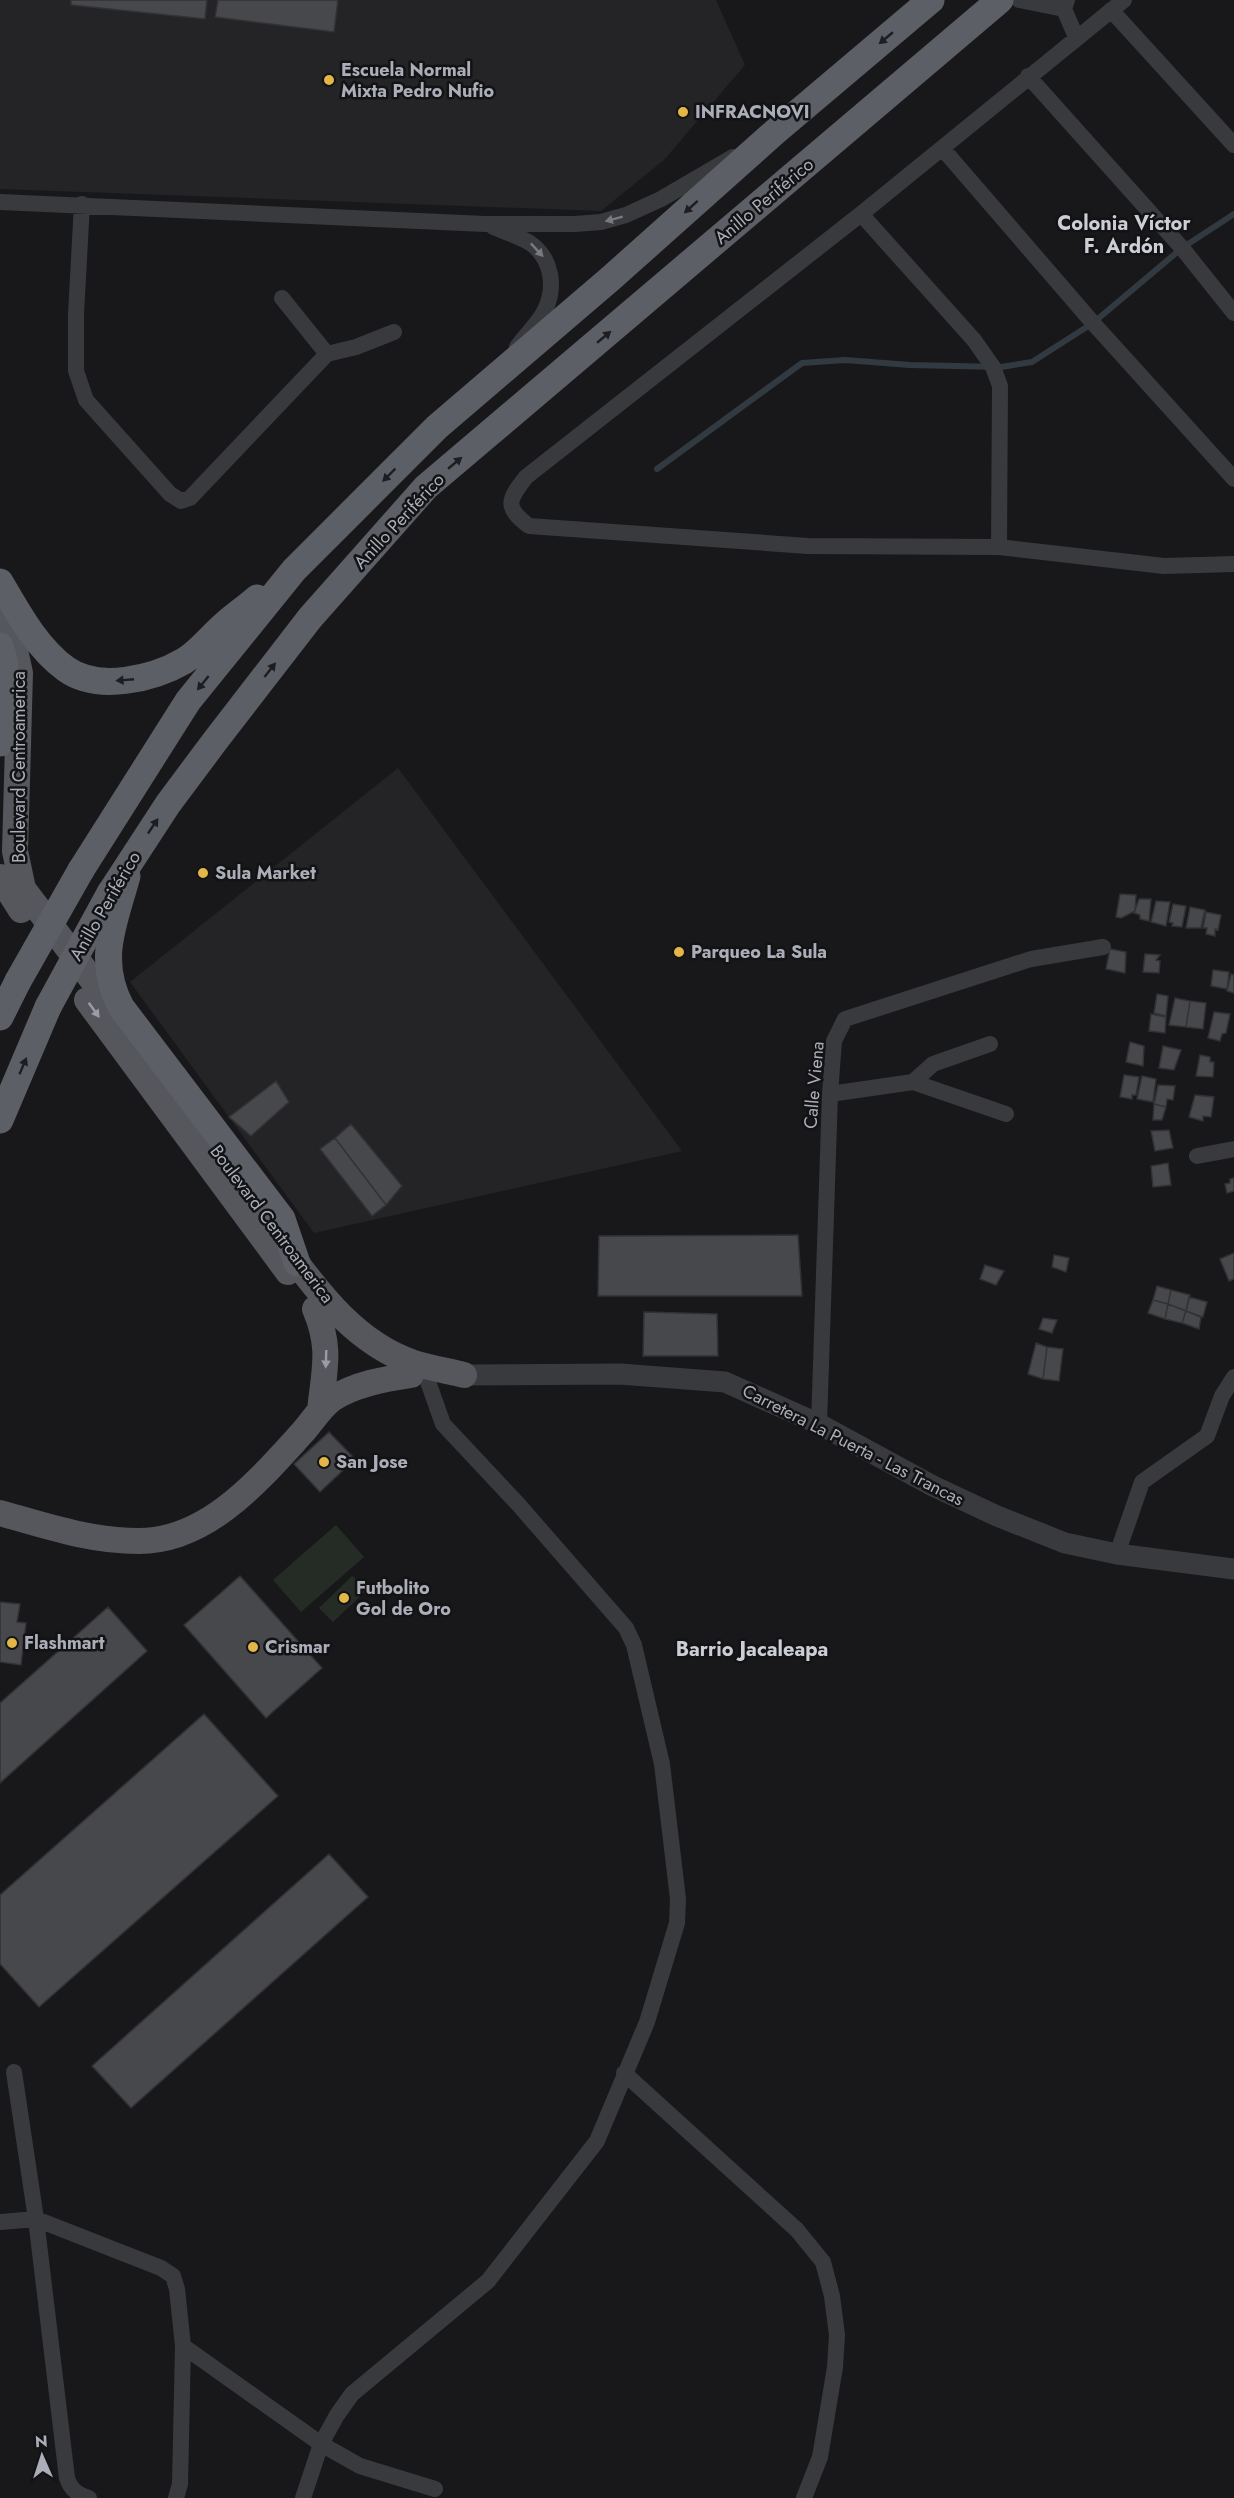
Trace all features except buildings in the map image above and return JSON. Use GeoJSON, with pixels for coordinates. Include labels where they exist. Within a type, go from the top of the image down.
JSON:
{"type":"FeatureCollection","features":[{"type":"Feature","properties":{"kind":"highway","name":"Anillo Periférico"},"geometry":{"type":"LineString","coordinates":[[0,1017],[81,870],[188,701],[294,570],[437,426],[610,279],[776,131],[931,0]]}},
{"type":"Feature","properties":{"kind":"highway","name":"Anillo Periférico"},"geometry":{"type":"LineString","coordinates":[[0,1120],[48,1007],[110,893],[132,858],[215,741],[310,618],[426,487],[1000,0]]}},
{"type":"Feature","properties":{"kind":"highway"},"geometry":{"type":"LineString","coordinates":[[0,582],[18,614],[44,648],[68,670],[96,680],[123,681],[155,675],[186,660],[226,623],[294,570]]}},
{"type":"Feature","properties":{"kind":"highway"},"geometry":{"type":"LineString","coordinates":[[0,646],[4,657],[5,704],[0,743]]}},
{"type":"Feature","properties":{"kind":"highway"},"geometry":{"type":"LineString","coordinates":[[132,858],[109,942],[107,958],[112,990],[121,1007],[282,1219],[297,1263]]}},
{"type":"Feature","properties":{"kind":"main road","name":"Boulevard Centroamerica"},"geometry":{"type":"LineString","coordinates":[[0,603],[10,630],[20,673],[15,851],[23,889],[111,1002],[297,1263],[327,1300],[362,1335],[414,1363],[464,1375]]}},
{"type":"Feature","properties":{"kind":"main road","name":"Boulevard Centroamerica"},"geometry":{"type":"LineString","coordinates":[[0,877],[82,993],[315,1309],[377,1360],[418,1375],[464,1375]]}},
{"type":"Feature","properties":{"kind":"main road"},"geometry":{"type":"LineString","coordinates":[[315,1309],[324,1329],[326,1347],[320,1411]]}},
{"type":"Feature","properties":{"kind":"main road"},"geometry":{"type":"LineString","coordinates":[[0,1513],[76,1535],[141,1541],[183,1533],[212,1520],[236,1499],[276,1461],[333,1399],[355,1388],[378,1381],[418,1375]]}},
{"type":"Feature","properties":{"kind":"main road"},"geometry":{"type":"LineString","coordinates":[[0,1499],[30,1521]]}},
{"type":"Feature","properties":{"kind":"street"},"geometry":{"type":"LineString","coordinates":[[1019,0],[1065,4],[1076,38]]}},
{"type":"Feature","properties":{"kind":"street"},"geometry":{"type":"LineString","coordinates":[[1234,145],[1118,5],[861,214],[526,477],[513,493],[510,504],[514,515],[530,526],[797,545],[999,547],[1164,566],[1234,564]]}},
{"type":"Feature","properties":{"kind":"street"},"geometry":{"type":"LineString","coordinates":[[1028,76],[1182,248],[1234,313]]}},
{"type":"Feature","properties":{"kind":"street"},"geometry":{"type":"LineString","coordinates":[[0,201],[486,224],[601,222],[626,215],[661,199],[776,131]]}},
{"type":"Feature","properties":{"kind":"street"},"geometry":{"type":"LineString","coordinates":[[942,148],[1093,323],[1234,479]]}},
{"type":"Feature","properties":{"kind":"street"},"geometry":{"type":"LineString","coordinates":[[82,204],[76,314],[76,371],[86,400],[170,494],[181,501],[190,498],[327,354],[356,347],[394,332]]}},
{"type":"Feature","properties":{"kind":"street"},"geometry":{"type":"LineString","coordinates":[[861,214],[974,340],[993,367],[1000,386],[999,547]]}},
{"type":"Feature","properties":{"kind":"street"},"geometry":{"type":"LineString","coordinates":[[486,224],[529,242],[541,252],[549,268],[552,285],[545,310],[491,380]]}},
{"type":"Feature","properties":{"kind":"street"},"geometry":{"type":"LineString","coordinates":[[282,298],[327,354]]}},
{"type":"Feature","properties":{"kind":"street","name":"Calle Viena"},"geometry":{"type":"LineString","coordinates":[[819,1424],[830,1094],[834,1041],[845,1019],[1031,959],[1103,947]]}},
{"type":"Feature","properties":{"kind":"street"},"geometry":{"type":"LineString","coordinates":[[913,1082],[933,1065],[990,1044]]}},
{"type":"Feature","properties":{"kind":"street"},"geometry":{"type":"LineString","coordinates":[[830,1094],[913,1082],[1006,1114]]}},
{"type":"Feature","properties":{"kind":"street"},"geometry":{"type":"LineString","coordinates":[[1197,1156],[1234,1149]]}},
{"type":"Feature","properties":{"kind":"street","name":"Carretera La Puerta - Las Trancas"},"geometry":{"type":"LineString","coordinates":[[464,1375],[620,1374],[725,1382],[819,1424],[933,1486],[997,1516],[1065,1543],[1117,1554],[1234,1569]]}},
{"type":"Feature","properties":{"kind":"street"},"geometry":{"type":"LineString","coordinates":[[303,2498],[321,2444],[352,2394],[488,2281],[597,2141],[646,2022],[677,1923],[678,1899],[662,1764],[634,1645],[626,1628],[518,1504],[443,1424],[418,1375]]}},
{"type":"Feature","properties":{"kind":"street"},"geometry":{"type":"LineString","coordinates":[[1117,1554],[1142,1482],[1207,1436],[1222,1396],[1234,1377]]}},
{"type":"Feature","properties":{"kind":"street"},"geometry":{"type":"LineString","coordinates":[[14,2073],[36,2219],[67,2478],[71,2488],[89,2498]]}},
{"type":"Feature","properties":{"kind":"street"},"geometry":{"type":"LineString","coordinates":[[624,2073],[797,2230],[823,2262],[832,2296],[837,2335],[835,2367],[820,2457],[804,2498]]}},
{"type":"Feature","properties":{"kind":"street"},"geometry":{"type":"LineString","coordinates":[[0,2223],[36,2219],[151,2264],[173,2276],[177,2289],[183,2346],[180,2484],[176,2498]]}},
{"type":"Feature","properties":{"kind":"street"},"geometry":{"type":"LineString","coordinates":[[183,2346],[321,2444],[360,2466],[435,2489]]}},
{"type":"Feature","properties":{"kind":"shaded area","name":"Escuela Normal Mixta Pedro Nufio"},"geometry":{"type":"Polygon","coordinates":[[[0,0],[716,0],[745,65],[664,160],[601,211],[0,189],[0,0]]]}},
{"type":"Feature","properties":{"kind":"shaded area"},"geometry":{"type":"Polygon","coordinates":[[[398,768],[682,1151],[314,1233],[130,982],[398,768]]]}},
{"type":"Feature","properties":{"kind":"shaded area"},"geometry":{"type":"Polygon","coordinates":[[[336,1525],[364,1557],[301,1612],[273,1580],[336,1525]]]}},
{"type":"Feature","properties":{"kind":"shaded area","name":"Futbolito Gol de Oro"},"geometry":{"type":"Polygon","coordinates":[[[352,1576],[369,1588],[333,1622],[319,1608],[352,1576]]]}},
{"type":"Feature","properties":{"kind":"waterway"},"geometry":{"type":"LineString","coordinates":[[657,469],[802,363],[845,360],[910,365],[1001,367],[1032,362],[1093,323],[1182,248],[1234,214]]}},
{"type":"Feature","properties":{"kind":"place","name":"Escuela Normal Mixta Pedro Nufio"},"geometry":{"type":"Point","coordinates":[329,80]}},
{"type":"Feature","properties":{"kind":"place","name":"INFRACNOVI"},"geometry":{"type":"Point","coordinates":[683,112]}},
{"type":"Feature","properties":{"kind":"place","name":"Sula Market"},"geometry":{"type":"Point","coordinates":[203,873]}},
{"type":"Feature","properties":{"kind":"place","name":"Parqueo La Sula"},"geometry":{"type":"Point","coordinates":[679,952]}},
{"type":"Feature","properties":{"kind":"place","name":"San Jose"},"geometry":{"type":"Point","coordinates":[324,1462]}},
{"type":"Feature","properties":{"kind":"place","name":"Futbolito Gol de Oro"},"geometry":{"type":"Point","coordinates":[344,1598]}},
{"type":"Feature","properties":{"kind":"place","name":"Flashmart"},"geometry":{"type":"Point","coordinates":[12,1643]}},
{"type":"Feature","properties":{"kind":"place","name":"Crismar"},"geometry":{"type":"Point","coordinates":[253,1647]}},
{"type":"Feature","properties":{"kind":"district","name":"Colonia Víctor F. Ardón"},"geometry":{"type":"Point","coordinates":[1124,234]}},
{"type":"Feature","properties":{"kind":"district","name":"Barrio Jacaleapa"},"geometry":{"type":"Point","coordinates":[752,1649]}}]}
